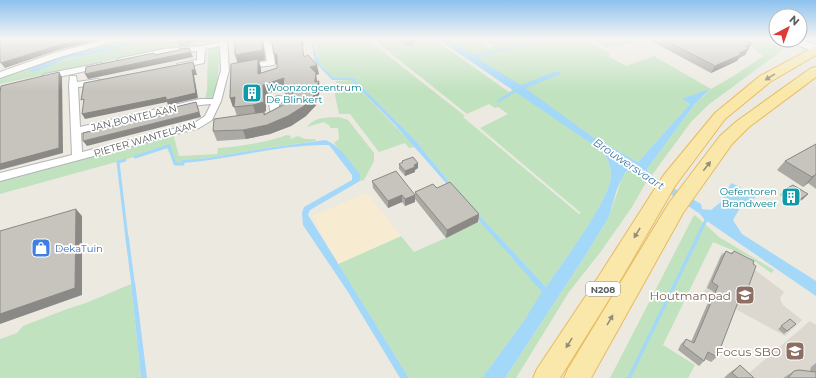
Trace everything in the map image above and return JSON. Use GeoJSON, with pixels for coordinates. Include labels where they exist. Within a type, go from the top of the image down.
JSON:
{"type":"FeatureCollection","features":[{"type":"Feature","properties":{"kind":"main road","name":"N208"},"geometry":{"type":"LineString","coordinates":[[577,378],[673,200],[669,180],[720,116],[766,79],[803,57]]}},
{"type":"Feature","properties":{"kind":"main road","name":"N208"},"geometry":{"type":"LineString","coordinates":[[546,378],[605,286],[673,200],[726,140],[743,124],[816,71]]}},
{"type":"Feature","properties":{"kind":"street"},"geometry":{"type":"LineString","coordinates":[[0,75],[52,57]]}},
{"type":"Feature","properties":{"kind":"street"},"geometry":{"type":"LineString","coordinates":[[37,78],[138,57]]}},
{"type":"Feature","properties":{"kind":"street"},"geometry":{"type":"LineString","coordinates":[[171,67],[201,61],[201,57]]}},
{"type":"Feature","properties":{"kind":"street","name":"PIETER WANTELAAN"},"geometry":{"type":"LineString","coordinates":[[0,178],[196,126],[209,118],[217,101],[225,70],[224,57]]}},
{"type":"Feature","properties":{"kind":"street"},"geometry":{"type":"LineString","coordinates":[[225,70],[271,63],[270,57]]}},
{"type":"Feature","properties":{"kind":"street"},"geometry":{"type":"LineString","coordinates":[[73,71],[77,157]]}},
{"type":"Feature","properties":{"kind":"street"},"geometry":{"type":"LineString","coordinates":[[73,85],[103,81]]}},
{"type":"Feature","properties":{"kind":"street","name":"JAN BONTELAAN"},"geometry":{"type":"LineString","coordinates":[[75,131],[200,102],[217,101]]}},
{"type":"Feature","properties":{"kind":"street"},"geometry":{"type":"LineString","coordinates":[[264,118],[274,114]]}},
{"type":"Feature","properties":{"kind":"street"},"geometry":{"type":"LineString","coordinates":[[209,118],[219,120]]}},
{"type":"Feature","properties":{"kind":"shaded area","name":"Houtmanpad"},"geometry":{"type":"Polygon","coordinates":[[[722,252],[750,266],[784,292],[780,298],[783,305],[802,320],[785,336],[704,292],[722,252]]]}},
{"type":"Feature","properties":{"kind":"shaded area","name":"Focus SBO"},"geometry":{"type":"Polygon","coordinates":[[[810,321],[816,325],[816,378],[743,378],[810,321]]]}},
{"type":"Feature","properties":{"kind":"green space"},"geometry":{"type":"Polygon","coordinates":[[[56,57],[68,57],[37,66],[79,57],[126,57],[0,84],[0,77],[56,57]]]}},
{"type":"Feature","properties":{"kind":"green space"},"geometry":{"type":"Polygon","coordinates":[[[208,57],[219,57],[218,72],[213,98],[205,99],[207,90],[208,57]]]}},
{"type":"Feature","properties":{"kind":"green space"},"geometry":{"type":"Polygon","coordinates":[[[318,57],[389,57],[465,116],[463,117],[579,214],[581,213],[480,128],[508,114],[498,107],[495,108],[489,104],[467,114],[395,57],[459,57],[509,92],[514,89],[602,151],[610,166],[611,176],[608,187],[584,233],[546,287],[455,189],[416,141],[353,78],[334,78],[319,63],[318,57]]]}},
{"type":"Feature","properties":{"kind":"green space"},"geometry":{"type":"Polygon","coordinates":[[[479,57],[480,57],[609,57],[626,66],[655,57],[711,89],[762,57],[774,57],[708,105],[691,122],[652,175],[647,169],[695,104],[710,90],[681,99],[690,104],[638,162],[593,137],[480,60],[479,57]]]}},
{"type":"Feature","properties":{"kind":"green space"},"geometry":{"type":"Polygon","coordinates":[[[351,80],[415,147],[409,148],[405,143],[379,152],[350,114],[339,114],[335,95],[336,81],[351,80]]]}},
{"type":"Feature","properties":{"kind":"green space"},"geometry":{"type":"Polygon","coordinates":[[[339,117],[348,120],[374,153],[374,161],[364,180],[359,181],[356,169],[334,143],[339,139],[338,128],[330,128],[330,126],[324,122],[307,127],[310,123],[318,119],[339,117]]]}},
{"type":"Feature","properties":{"kind":"green space"},"geometry":{"type":"Polygon","coordinates":[[[173,133],[179,156],[217,154],[218,148],[253,144],[287,135],[291,136],[290,139],[298,136],[305,139],[315,139],[316,141],[208,158],[181,160],[182,163],[175,165],[167,148],[0,194],[0,181],[173,133]]]}},
{"type":"Feature","properties":{"kind":"green space"},"geometry":{"type":"Polygon","coordinates":[[[629,171],[648,179],[632,207],[602,250],[569,292],[516,378],[505,378],[609,217],[623,175],[625,172],[629,171]]]}},
{"type":"Feature","properties":{"kind":"green space"},"geometry":{"type":"Polygon","coordinates":[[[695,215],[719,237],[774,270],[771,273],[749,257],[713,242],[663,345],[695,365],[688,378],[610,378],[693,217],[695,215]]]}},
{"type":"Feature","properties":{"kind":"green space"},"geometry":{"type":"Polygon","coordinates":[[[480,221],[543,292],[482,378],[409,378],[338,264],[401,236],[414,252],[480,221]]]}},
{"type":"Feature","properties":{"kind":"green space"},"geometry":{"type":"Polygon","coordinates":[[[131,284],[141,378],[0,378],[0,339],[17,333],[23,326],[86,303],[131,284]]]}},
{"type":"Feature","properties":{"kind":"sand"},"geometry":{"type":"Polygon","coordinates":[[[367,193],[401,236],[338,264],[312,216],[367,193]]]}},
{"type":"Feature","properties":{"kind":"water"},"geometry":{"type":"Polygon","coordinates":[[[78,57],[66,59],[38,71],[28,71],[37,66],[59,58],[78,57]]]}},
{"type":"Feature","properties":{"kind":"water","name":"Brouwersvaart"},"geometry":{"type":"Polygon","coordinates":[[[314,57],[317,57],[319,63],[334,78],[353,78],[416,141],[455,189],[546,287],[594,216],[608,187],[611,176],[610,166],[602,151],[464,57],[480,57],[479,57],[480,60],[522,86],[593,137],[638,162],[690,104],[681,99],[710,89],[695,104],[647,169],[651,175],[701,204],[702,209],[711,210],[721,202],[731,183],[756,197],[740,208],[733,220],[742,234],[816,281],[816,296],[648,179],[634,173],[625,172],[617,189],[609,217],[505,378],[482,378],[523,322],[542,292],[395,125],[351,80],[332,80],[315,62],[314,57]]]}},
{"type":"Feature","properties":{"kind":"water"},"geometry":{"type":"Polygon","coordinates":[[[325,140],[330,142],[344,154],[360,174],[360,181],[310,210],[308,215],[409,378],[400,378],[348,292],[303,225],[302,213],[304,207],[352,180],[352,175],[329,145],[310,145],[273,149],[219,159],[182,163],[181,160],[208,158],[325,140]]]}},
{"type":"Feature","properties":{"kind":"water"},"geometry":{"type":"Polygon","coordinates":[[[135,282],[147,378],[141,378],[131,284],[135,282]]]}},
{"type":"Feature","properties":{"kind":"building"},"geometry":{"type":"Polygon","coordinates":[[[0,57],[21,57],[1,63],[0,57]]]}},
{"type":"Feature","properties":{"kind":"building"},"geometry":{"type":"Polygon","coordinates":[[[136,57],[169,57],[85,74],[86,67],[136,57]]]}},
{"type":"Feature","properties":{"kind":"building"},"geometry":{"type":"Polygon","coordinates":[[[277,57],[309,57],[317,65],[310,67],[316,73],[315,82],[319,81],[314,92],[317,92],[304,106],[288,116],[267,125],[243,130],[213,131],[214,119],[264,112],[264,115],[296,98],[289,97],[293,93],[292,90],[296,86],[283,85],[284,78],[263,85],[264,102],[234,107],[235,97],[230,98],[231,64],[258,59],[258,74],[277,68],[277,57]]]}},
{"type":"Feature","properties":{"kind":"building"},"geometry":{"type":"Polygon","coordinates":[[[697,57],[736,57],[715,66],[697,57]]]}},
{"type":"Feature","properties":{"kind":"building"},"geometry":{"type":"Polygon","coordinates":[[[193,62],[195,70],[192,70],[196,93],[166,100],[166,97],[82,114],[84,99],[81,100],[84,83],[193,62]]]}},
{"type":"Feature","properties":{"kind":"building"},"geometry":{"type":"Polygon","coordinates":[[[59,72],[59,148],[0,164],[1,86],[59,72]]]}},
{"type":"Feature","properties":{"kind":"building"},"geometry":{"type":"Polygon","coordinates":[[[196,102],[199,112],[83,141],[83,133],[167,113],[167,109],[196,102]]]}},
{"type":"Feature","properties":{"kind":"building"},"geometry":{"type":"Polygon","coordinates":[[[816,144],[816,174],[812,177],[785,161],[816,144]]]}},
{"type":"Feature","properties":{"kind":"building"},"geometry":{"type":"Polygon","coordinates":[[[413,157],[418,163],[414,165],[415,167],[405,171],[399,164],[403,162],[402,161],[413,157]]]}},
{"type":"Feature","properties":{"kind":"building"},"geometry":{"type":"Polygon","coordinates":[[[396,171],[415,195],[405,199],[402,195],[388,201],[372,181],[396,171]]]}},
{"type":"Feature","properties":{"kind":"building"},"geometry":{"type":"Polygon","coordinates":[[[450,182],[479,214],[447,230],[415,192],[433,184],[437,188],[450,182]]]}},
{"type":"Feature","properties":{"kind":"building"},"geometry":{"type":"Polygon","coordinates":[[[793,185],[808,194],[799,200],[784,190],[793,185]]]}},
{"type":"Feature","properties":{"kind":"building"},"geometry":{"type":"Polygon","coordinates":[[[76,209],[75,288],[0,314],[0,231],[76,209]]]}},
{"type":"Feature","properties":{"kind":"building"},"geometry":{"type":"Polygon","coordinates":[[[726,251],[732,254],[734,251],[754,261],[753,264],[756,266],[744,299],[740,297],[717,357],[708,352],[704,361],[683,345],[686,339],[694,343],[718,286],[712,282],[726,251]]]}},
{"type":"Feature","properties":{"kind":"building"},"geometry":{"type":"Polygon","coordinates":[[[790,319],[796,324],[787,331],[781,326],[790,319]]]}},
{"type":"Feature","properties":{"kind":"building"},"geometry":{"type":"Polygon","coordinates":[[[740,365],[754,378],[738,378],[732,373],[740,365]]]}},
{"type":"Feature","properties":{"kind":"building"},"geometry":{"type":"Polygon","coordinates":[[[799,370],[816,372],[816,378],[788,378],[794,371],[799,370]]]}},
{"type":"Feature","properties":{"kind":"waterway"},"geometry":{"type":"LineString","coordinates":[[518,88],[557,74]]}},
{"type":"Feature","properties":{"kind":"waterway"},"geometry":{"type":"LineString","coordinates":[[498,101],[519,89]]}},
{"type":"Feature","properties":{"kind":"waterway"},"geometry":{"type":"LineString","coordinates":[[135,157],[169,146],[175,164],[183,164]]}},
{"type":"Feature","properties":{"kind":"waterway"},"geometry":{"type":"LineString","coordinates":[[125,160],[118,162],[127,238]]}},
{"type":"Feature","properties":{"kind":"waterway"},"geometry":{"type":"LineString","coordinates":[[697,238],[707,218]]}},
{"type":"Feature","properties":{"kind":"waterway"},"geometry":{"type":"LineString","coordinates":[[127,237],[133,283]]}},
{"type":"Feature","properties":{"kind":"waterway"},"geometry":{"type":"LineString","coordinates":[[629,378],[698,237]]}},
{"type":"Feature","properties":{"kind":"place","name":"Woonzorgcentrum De Blinkert"},"geometry":{"type":"Point","coordinates":[252,93]}},
{"type":"Feature","properties":{"kind":"place","name":"Oefentoren Brandweer"},"geometry":{"type":"Point","coordinates":[791,197]}},
{"type":"Feature","properties":{"kind":"place","name":"DekaTuin"},"geometry":{"type":"Point","coordinates":[41,248]}},
{"type":"Feature","properties":{"kind":"place","name":"Houtmanpad"},"geometry":{"type":"Point","coordinates":[745,295]}},
{"type":"Feature","properties":{"kind":"place","name":"Focus SBO"},"geometry":{"type":"Point","coordinates":[795,351]}}]}
